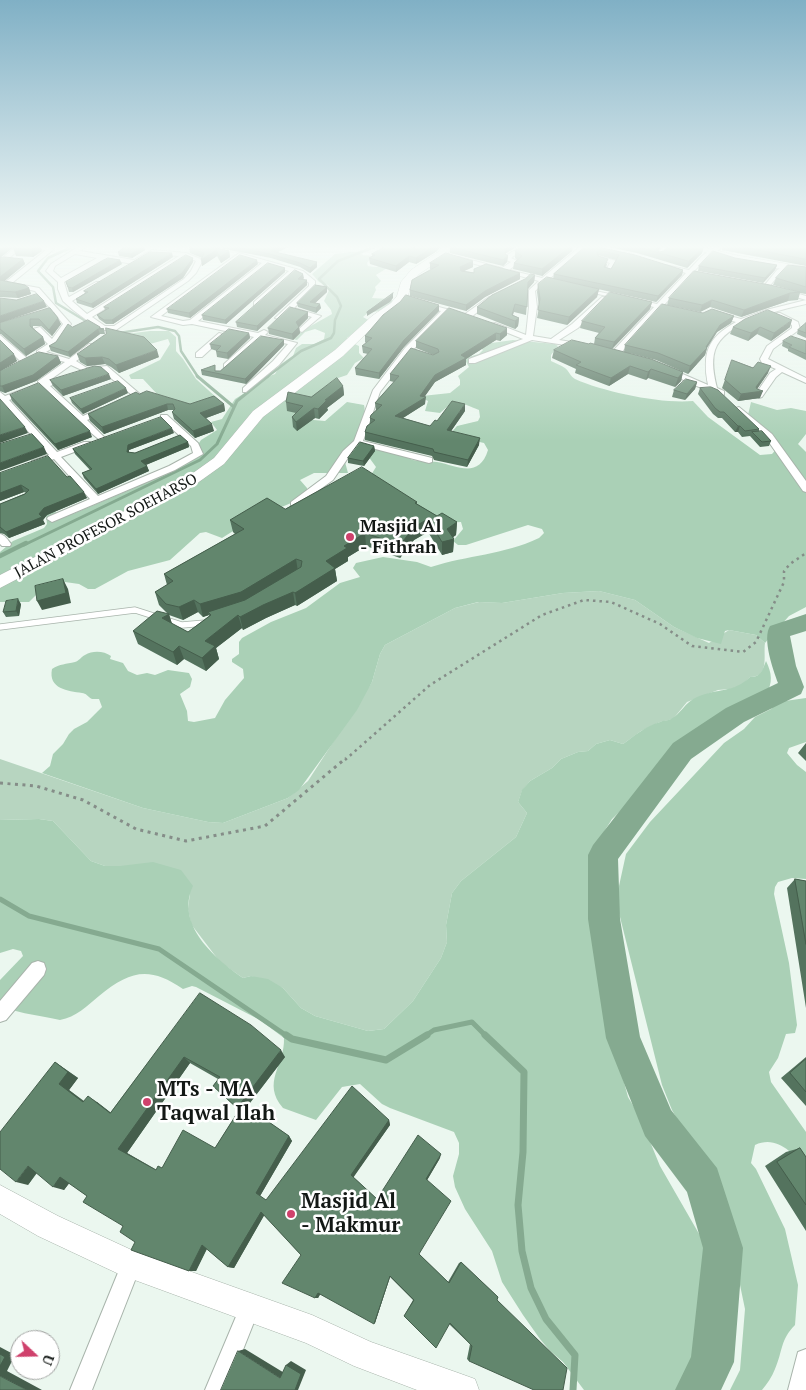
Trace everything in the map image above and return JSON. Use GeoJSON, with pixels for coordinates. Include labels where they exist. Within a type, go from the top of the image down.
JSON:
{"type":"FeatureCollection","features":[{"type":"Feature","properties":{"kind":"main road","name":"JALAN PROFESOR SOEHARSO"},"geometry":{"type":"LineString","coordinates":[[0,582],[184,486],[206,471],[219,461],[258,414],[339,353],[386,311]]}},
{"type":"Feature","properties":{"kind":"main road"},"geometry":{"type":"LineString","coordinates":[[0,1199],[48,1226],[131,1266],[312,1330],[432,1386],[464,1390]]}},
{"type":"Feature","properties":{"kind":"street"},"geometry":{"type":"LineString","coordinates":[[37,315],[49,311]]}},
{"type":"Feature","properties":{"kind":"street"},"geometry":{"type":"LineString","coordinates":[[16,366],[53,344],[67,324],[56,311]]}},
{"type":"Feature","properties":{"kind":"street"},"geometry":{"type":"LineString","coordinates":[[81,311],[102,328],[116,328],[142,311]]}},
{"type":"Feature","properties":{"kind":"street"},"geometry":{"type":"LineString","coordinates":[[88,316],[96,311]]}},
{"type":"Feature","properties":{"kind":"street"},"geometry":{"type":"LineString","coordinates":[[163,311],[156,316],[157,318],[230,329],[289,341],[293,344],[276,363],[246,390]]}},
{"type":"Feature","properties":{"kind":"street"},"geometry":{"type":"LineString","coordinates":[[192,322],[206,311]]}},
{"type":"Feature","properties":{"kind":"street"},"geometry":{"type":"LineString","coordinates":[[275,322],[287,311]]}},
{"type":"Feature","properties":{"kind":"street"},"geometry":{"type":"LineString","coordinates":[[296,311],[316,316],[302,330]]}},
{"type":"Feature","properties":{"kind":"street"},"geometry":{"type":"LineString","coordinates":[[294,504],[330,478],[346,452],[358,442],[376,392],[445,311]]}},
{"type":"Feature","properties":{"kind":"street"},"geometry":{"type":"LineString","coordinates":[[449,311],[484,321],[510,334],[588,348]]}},
{"type":"Feature","properties":{"kind":"street"},"geometry":{"type":"LineString","coordinates":[[467,316],[474,311]]}},
{"type":"Feature","properties":{"kind":"street"},"geometry":{"type":"LineString","coordinates":[[528,338],[532,311]]}},
{"type":"Feature","properties":{"kind":"street"},"geometry":{"type":"LineString","coordinates":[[552,341],[575,326],[590,311]]}},
{"type":"Feature","properties":{"kind":"street"},"geometry":{"type":"LineString","coordinates":[[606,352],[618,355],[657,311]]}},
{"type":"Feature","properties":{"kind":"street"},"geometry":{"type":"LineString","coordinates":[[679,311],[684,312]]}},
{"type":"Feature","properties":{"kind":"street"},"geometry":{"type":"LineString","coordinates":[[709,311],[747,319]]}},
{"type":"Feature","properties":{"kind":"street"},"geometry":{"type":"LineString","coordinates":[[713,390],[710,378],[712,346],[720,336],[747,319],[770,311],[795,324],[796,329],[770,348],[764,356],[765,362],[806,381]]}},
{"type":"Feature","properties":{"kind":"street"},"geometry":{"type":"LineString","coordinates":[[199,355],[237,322]]}},
{"type":"Feature","properties":{"kind":"street"},"geometry":{"type":"LineString","coordinates":[[220,373],[268,328]]}},
{"type":"Feature","properties":{"kind":"street"},"geometry":{"type":"LineString","coordinates":[[37,329],[53,344]]}},
{"type":"Feature","properties":{"kind":"street"},"geometry":{"type":"LineString","coordinates":[[788,335],[800,340]]}},
{"type":"Feature","properties":{"kind":"street"},"geometry":{"type":"LineString","coordinates":[[0,337],[25,361]]}},
{"type":"Feature","properties":{"kind":"street"},"geometry":{"type":"LineString","coordinates":[[472,361],[528,338]]}},
{"type":"Feature","properties":{"kind":"street"},"geometry":{"type":"LineString","coordinates":[[32,390],[97,342]]}},
{"type":"Feature","properties":{"kind":"street"},"geometry":{"type":"LineString","coordinates":[[40,353],[69,361],[86,370]]}},
{"type":"Feature","properties":{"kind":"street"},"geometry":{"type":"LineString","coordinates":[[96,500],[56,456],[32,436],[1,398],[32,390],[86,370],[104,368],[115,382],[137,396],[118,405]]}},
{"type":"Feature","properties":{"kind":"street"},"geometry":{"type":"LineString","coordinates":[[659,368],[720,392],[769,436],[806,489]]}},
{"type":"Feature","properties":{"kind":"street"},"geometry":{"type":"LineString","coordinates":[[759,395],[773,375],[781,369]]}},
{"type":"Feature","properties":{"kind":"street"},"geometry":{"type":"LineString","coordinates":[[28,466],[106,437],[81,420],[66,400],[45,385]]}},
{"type":"Feature","properties":{"kind":"street"},"geometry":{"type":"LineString","coordinates":[[81,420],[109,408]]}},
{"type":"Feature","properties":{"kind":"street"},"geometry":{"type":"LineString","coordinates":[[52,519],[172,468],[198,454],[195,445],[180,436],[164,417]]}},
{"type":"Feature","properties":{"kind":"street"},"geometry":{"type":"LineString","coordinates":[[358,442],[429,460]]}},
{"type":"Feature","properties":{"kind":"street"},"geometry":{"type":"LineString","coordinates":[[0,1014],[38,969]]}},
{"type":"Feature","properties":{"kind":"street"},"geometry":{"type":"LineString","coordinates":[[81,1390],[131,1266]]}},
{"type":"Feature","properties":{"kind":"street"},"geometry":{"type":"LineString","coordinates":[[216,1390],[250,1307]]}},
{"type":"Feature","properties":{"kind":"street"},"geometry":{"type":"LineString","coordinates":[[799,1390],[806,1360]]}},
{"type":"Feature","properties":{"kind":"lane"},"geometry":{"type":"LineString","coordinates":[[0,628],[135,610],[182,625],[205,623],[214,619]]}},
{"type":"Feature","properties":{"kind":"path"},"geometry":{"type":"LineString","coordinates":[[0,783],[36,786],[83,800],[136,829],[186,841],[265,826],[430,685],[542,615],[584,600],[611,602],[660,624],[692,646],[743,652],[756,642],[784,582],[784,571],[790,564],[806,553]]}},
{"type":"Feature","properties":{"kind":"green space"},"geometry":{"type":"Polygon","coordinates":[[[331,311],[379,311],[368,313],[363,317],[370,321],[347,338],[348,341],[359,346],[359,353],[364,358],[355,363],[347,375],[338,378],[327,389],[303,419],[325,421],[347,402],[364,405],[364,418],[359,434],[345,462],[348,473],[314,473],[300,480],[307,488],[307,492],[291,503],[249,521],[222,538],[206,532],[200,533],[170,560],[128,571],[95,589],[88,589],[79,584],[65,582],[39,592],[29,602],[0,602],[0,552],[13,541],[44,528],[47,524],[46,515],[54,512],[69,515],[75,513],[134,488],[148,477],[192,454],[201,440],[217,430],[211,422],[222,419],[235,399],[248,391],[259,380],[275,374],[281,364],[293,356],[296,348],[302,344],[315,344],[324,339],[325,333],[315,329],[305,332],[297,340],[292,339],[293,336],[332,314],[331,311]]]}},
{"type":"Feature","properties":{"kind":"green space"},"geometry":{"type":"Polygon","coordinates":[[[169,331],[176,337],[176,351],[196,379],[218,399],[196,406],[157,394],[143,379],[131,379],[129,375],[160,360],[170,344],[168,339],[150,344],[126,334],[169,331]]]}},
{"type":"Feature","properties":{"kind":"green space"},"geometry":{"type":"Polygon","coordinates":[[[513,340],[555,344],[558,346],[551,355],[551,361],[565,368],[575,379],[587,384],[649,399],[693,401],[708,417],[760,455],[772,454],[779,446],[748,415],[751,402],[777,410],[791,408],[806,411],[806,434],[798,444],[806,452],[806,607],[789,616],[765,643],[756,635],[729,630],[725,631],[721,644],[697,638],[674,627],[635,600],[599,591],[563,593],[502,603],[478,602],[455,608],[385,645],[380,654],[372,682],[357,710],[299,790],[288,798],[223,823],[208,822],[143,808],[42,773],[50,766],[53,754],[63,744],[69,734],[87,722],[102,707],[99,699],[92,699],[85,694],[65,690],[56,685],[52,676],[52,669],[55,667],[76,661],[88,653],[98,652],[105,653],[111,656],[110,659],[123,663],[128,671],[137,675],[147,673],[155,675],[168,670],[189,673],[192,679],[190,687],[180,694],[187,711],[188,721],[194,722],[215,718],[225,700],[244,678],[243,669],[232,662],[232,659],[239,654],[239,642],[242,638],[271,622],[306,608],[340,583],[360,577],[353,568],[356,563],[383,557],[417,562],[431,567],[512,548],[539,538],[544,533],[542,529],[528,525],[466,545],[458,545],[453,541],[463,529],[461,522],[443,523],[371,475],[376,467],[368,456],[373,451],[383,448],[416,461],[437,462],[460,468],[473,468],[479,465],[488,450],[484,443],[449,435],[457,426],[478,421],[480,417],[479,410],[464,404],[448,406],[440,413],[425,411],[428,401],[422,398],[422,396],[450,393],[460,385],[458,376],[469,367],[464,358],[479,354],[483,350],[477,345],[513,340]]]}},
{"type":"Feature","properties":{"kind":"green space"},"geometry":{"type":"Polygon","coordinates":[[[599,591],[635,600],[674,627],[709,643],[729,630],[756,635],[765,643],[763,669],[756,676],[750,677],[741,686],[718,690],[687,702],[673,719],[660,722],[641,731],[623,744],[610,740],[596,744],[588,751],[578,752],[561,759],[552,768],[530,781],[522,791],[518,802],[527,813],[516,837],[461,881],[452,893],[446,925],[447,942],[441,958],[413,1001],[384,1029],[368,1031],[315,1016],[301,1008],[283,988],[251,976],[243,978],[220,962],[191,924],[188,909],[190,893],[120,866],[105,866],[91,861],[53,821],[39,819],[0,820],[0,759],[143,808],[208,822],[223,823],[288,798],[308,781],[372,682],[380,654],[385,645],[455,608],[479,602],[502,603],[563,593],[599,591]]]}},
{"type":"Feature","properties":{"kind":"green space"},"geometry":{"type":"Polygon","coordinates":[[[766,661],[771,678],[766,694],[686,736],[633,799],[612,819],[600,843],[595,904],[598,966],[611,1034],[628,1097],[640,1117],[660,1166],[704,1245],[706,1331],[684,1390],[584,1390],[563,1362],[540,1339],[523,1315],[502,1282],[492,1251],[465,1209],[455,1187],[453,1176],[459,1154],[459,1143],[454,1132],[382,1104],[360,1084],[342,1087],[316,1120],[283,1108],[277,1099],[274,1082],[284,1038],[260,1020],[196,987],[192,986],[183,989],[150,974],[130,976],[110,987],[81,1011],[60,1020],[21,1012],[0,1005],[0,980],[23,956],[21,951],[13,949],[0,953],[0,820],[39,819],[53,821],[91,861],[105,866],[153,862],[181,870],[193,886],[189,900],[189,914],[193,927],[200,939],[220,961],[243,978],[251,976],[268,979],[283,988],[301,1008],[315,1016],[368,1031],[384,1029],[413,1001],[441,958],[447,942],[446,925],[452,893],[461,881],[516,837],[527,813],[518,802],[522,790],[530,781],[552,768],[561,759],[578,752],[588,751],[596,744],[610,740],[623,744],[650,726],[661,721],[670,720],[697,697],[738,686],[750,677],[759,675],[766,661]]]}},
{"type":"Feature","properties":{"kind":"green space"},"geometry":{"type":"Polygon","coordinates":[[[806,698],[806,742],[789,748],[787,753],[806,772],[806,879],[792,878],[778,882],[774,894],[789,963],[797,1025],[795,1033],[786,1034],[778,1058],[769,1072],[771,1082],[806,1132],[806,1169],[784,1147],[770,1142],[755,1145],[751,1163],[756,1169],[785,1229],[798,1285],[795,1325],[790,1330],[782,1346],[774,1372],[762,1390],[730,1390],[740,1370],[745,1309],[726,1218],[718,1192],[672,1110],[662,1085],[618,909],[619,886],[626,854],[650,822],[724,743],[744,729],[755,717],[771,709],[778,702],[806,698]]]}},
{"type":"Feature","properties":{"kind":"building"},"geometry":{"type":"Polygon","coordinates":[[[0,311],[15,311],[0,316],[0,311]]]}},
{"type":"Feature","properties":{"kind":"building"},"geometry":{"type":"Polygon","coordinates":[[[40,311],[52,311],[58,318],[49,330],[39,319],[30,319],[30,326],[43,337],[24,349],[0,329],[0,323],[40,311]]]}},
{"type":"Feature","properties":{"kind":"building"},"geometry":{"type":"Polygon","coordinates":[[[104,311],[126,311],[112,320],[104,320],[97,315],[104,311]]]}},
{"type":"Feature","properties":{"kind":"building"},"geometry":{"type":"Polygon","coordinates":[[[207,311],[236,311],[225,320],[202,315],[207,311]]]}},
{"type":"Feature","properties":{"kind":"building"},"geometry":{"type":"Polygon","coordinates":[[[249,311],[273,311],[257,326],[236,322],[249,311]]]}},
{"type":"Feature","properties":{"kind":"building"},"geometry":{"type":"Polygon","coordinates":[[[286,311],[308,312],[296,322],[299,327],[292,334],[268,328],[286,311]]]}},
{"type":"Feature","properties":{"kind":"building"},"geometry":{"type":"Polygon","coordinates":[[[388,311],[433,311],[404,340],[379,373],[355,368],[372,349],[362,346],[372,338],[365,336],[388,311]]]}},
{"type":"Feature","properties":{"kind":"building"},"geometry":{"type":"Polygon","coordinates":[[[446,311],[457,311],[507,328],[500,334],[496,333],[461,355],[466,358],[435,375],[420,396],[426,397],[395,416],[430,426],[435,420],[437,421],[452,401],[465,404],[447,430],[480,438],[468,460],[365,432],[367,426],[375,420],[370,418],[371,415],[382,405],[375,403],[399,376],[390,374],[411,348],[433,355],[439,352],[438,349],[416,341],[446,311]]]}},
{"type":"Feature","properties":{"kind":"building"},"geometry":{"type":"Polygon","coordinates":[[[487,311],[513,311],[512,315],[519,318],[515,321],[487,311]]]}},
{"type":"Feature","properties":{"kind":"building"},"geometry":{"type":"Polygon","coordinates":[[[542,311],[576,311],[569,317],[542,311]]]}},
{"type":"Feature","properties":{"kind":"building"},"geometry":{"type":"Polygon","coordinates":[[[592,311],[644,311],[614,342],[595,338],[605,327],[582,321],[592,311]]]}},
{"type":"Feature","properties":{"kind":"building"},"geometry":{"type":"Polygon","coordinates":[[[656,311],[693,311],[703,313],[718,311],[734,316],[720,325],[707,348],[690,366],[658,353],[625,345],[656,311]]]}},
{"type":"Feature","properties":{"kind":"building"},"geometry":{"type":"Polygon","coordinates":[[[770,311],[792,320],[774,333],[760,327],[751,333],[733,327],[745,319],[770,311]]]}},
{"type":"Feature","properties":{"kind":"building"},"geometry":{"type":"Polygon","coordinates":[[[88,320],[99,328],[104,329],[98,329],[68,352],[49,346],[56,342],[68,324],[72,327],[88,320]]]}},
{"type":"Feature","properties":{"kind":"building"},"geometry":{"type":"Polygon","coordinates":[[[806,323],[806,333],[798,330],[806,323]]]}},
{"type":"Feature","properties":{"kind":"building"},"geometry":{"type":"Polygon","coordinates":[[[106,328],[144,337],[157,350],[116,365],[109,359],[102,357],[85,358],[77,354],[106,334],[106,328]]]}},
{"type":"Feature","properties":{"kind":"building"},"geometry":{"type":"Polygon","coordinates":[[[229,329],[249,333],[227,353],[216,351],[221,346],[210,344],[229,329]]]}},
{"type":"Feature","properties":{"kind":"building"},"geometry":{"type":"Polygon","coordinates":[[[261,336],[284,340],[245,379],[201,370],[215,365],[215,371],[220,371],[261,336]]]}},
{"type":"Feature","properties":{"kind":"building"},"geometry":{"type":"Polygon","coordinates":[[[791,336],[806,341],[806,354],[789,347],[792,345],[783,341],[791,336]]]}},
{"type":"Feature","properties":{"kind":"building"},"geometry":{"type":"Polygon","coordinates":[[[0,340],[14,354],[0,363],[0,340]]]}},
{"type":"Feature","properties":{"kind":"building"},"geometry":{"type":"Polygon","coordinates":[[[572,340],[651,359],[683,372],[678,378],[651,369],[648,372],[630,366],[611,378],[576,365],[581,362],[554,350],[572,340]]]}},
{"type":"Feature","properties":{"kind":"building"},"geometry":{"type":"Polygon","coordinates":[[[39,352],[58,356],[33,375],[0,386],[0,371],[39,352]]]}},
{"type":"Feature","properties":{"kind":"building"},"geometry":{"type":"Polygon","coordinates":[[[732,360],[753,368],[758,362],[771,366],[756,387],[763,391],[741,394],[725,380],[732,360]]]}},
{"type":"Feature","properties":{"kind":"building"},"geometry":{"type":"Polygon","coordinates":[[[95,366],[101,367],[109,374],[61,390],[50,380],[95,366]]]}},
{"type":"Feature","properties":{"kind":"building"},"geometry":{"type":"Polygon","coordinates":[[[337,378],[343,386],[325,400],[327,400],[318,409],[314,408],[296,422],[292,417],[303,406],[286,402],[288,392],[311,397],[337,378]]]}},
{"type":"Feature","properties":{"kind":"building"},"geometry":{"type":"Polygon","coordinates":[[[686,379],[697,382],[687,394],[674,390],[686,379]]]}},
{"type":"Feature","properties":{"kind":"building"},"geometry":{"type":"Polygon","coordinates":[[[118,381],[126,388],[81,409],[70,398],[118,381]]]}},
{"type":"Feature","properties":{"kind":"building"},"geometry":{"type":"Polygon","coordinates":[[[39,383],[90,431],[55,444],[10,395],[39,383]]]}},
{"type":"Feature","properties":{"kind":"building"},"geometry":{"type":"Polygon","coordinates":[[[711,387],[718,390],[759,429],[745,431],[724,412],[720,412],[715,408],[700,388],[711,387]]]}},
{"type":"Feature","properties":{"kind":"building"},"geometry":{"type":"Polygon","coordinates":[[[147,391],[190,404],[214,396],[224,404],[200,413],[212,424],[193,431],[172,412],[175,409],[173,404],[167,404],[102,427],[88,414],[136,392],[139,394],[147,391]]]}},
{"type":"Feature","properties":{"kind":"building"},"geometry":{"type":"Polygon","coordinates":[[[0,399],[25,427],[0,435],[0,399]]]}},
{"type":"Feature","properties":{"kind":"building"},"geometry":{"type":"Polygon","coordinates":[[[161,417],[172,428],[128,445],[127,452],[135,453],[180,435],[188,442],[141,461],[147,466],[96,489],[82,473],[92,469],[73,449],[161,417]]]}},
{"type":"Feature","properties":{"kind":"building"},"geometry":{"type":"Polygon","coordinates":[[[762,431],[771,441],[762,442],[752,432],[762,431]]]}},
{"type":"Feature","properties":{"kind":"building"},"geometry":{"type":"Polygon","coordinates":[[[32,434],[44,447],[0,463],[0,444],[32,434]]]}},
{"type":"Feature","properties":{"kind":"building"},"geometry":{"type":"Polygon","coordinates":[[[360,442],[374,446],[363,461],[348,458],[360,442]]]}},
{"type":"Feature","properties":{"kind":"building"},"geometry":{"type":"Polygon","coordinates":[[[48,456],[84,492],[44,508],[39,514],[42,517],[6,532],[0,527],[0,504],[25,494],[29,490],[21,485],[0,493],[0,473],[48,456]]]}},
{"type":"Feature","properties":{"kind":"building"},"geometry":{"type":"Polygon","coordinates":[[[362,467],[437,516],[442,513],[457,522],[447,529],[454,539],[442,542],[428,519],[414,527],[400,545],[365,533],[344,546],[347,548],[326,561],[335,568],[295,593],[293,592],[263,605],[240,617],[238,615],[205,641],[215,646],[202,658],[179,646],[173,652],[133,631],[157,611],[169,614],[162,618],[188,632],[211,615],[208,612],[245,600],[301,567],[302,561],[296,559],[241,592],[200,604],[194,600],[179,607],[166,604],[155,592],[173,581],[164,574],[244,529],[230,520],[267,498],[285,509],[362,467]]]}},
{"type":"Feature","properties":{"kind":"building"},"geometry":{"type":"Polygon","coordinates":[[[63,579],[66,593],[37,601],[35,586],[63,579]]]}},
{"type":"Feature","properties":{"kind":"building"},"geometry":{"type":"Polygon","coordinates":[[[18,599],[16,611],[3,612],[6,601],[18,599]]]}},
{"type":"Feature","properties":{"kind":"building"},"geometry":{"type":"Polygon","coordinates":[[[795,879],[806,881],[806,944],[795,879]]]}},
{"type":"Feature","properties":{"kind":"building"},"geometry":{"type":"Polygon","coordinates":[[[200,993],[251,1025],[281,1050],[237,1108],[213,1086],[220,1077],[184,1057],[118,1149],[156,1170],[158,1166],[162,1168],[183,1130],[215,1148],[243,1104],[289,1136],[256,1193],[266,1200],[352,1086],[389,1120],[351,1175],[377,1199],[418,1135],[441,1154],[426,1179],[451,1201],[419,1254],[449,1283],[461,1262],[567,1368],[563,1390],[534,1390],[469,1361],[472,1346],[450,1323],[436,1348],[404,1316],[414,1300],[390,1276],[374,1324],[318,1293],[315,1298],[282,1283],[301,1255],[261,1212],[228,1267],[202,1245],[189,1271],[131,1250],[135,1242],[120,1232],[123,1226],[83,1202],[87,1196],[60,1177],[53,1187],[28,1166],[16,1182],[0,1169],[0,1132],[55,1062],[68,1072],[59,1084],[83,1102],[88,1096],[110,1113],[200,993]]]}},
{"type":"Feature","properties":{"kind":"building"},"geometry":{"type":"Polygon","coordinates":[[[806,1059],[806,1092],[790,1073],[806,1059]]]}},
{"type":"Feature","properties":{"kind":"building"},"geometry":{"type":"Polygon","coordinates":[[[800,1148],[806,1157],[806,1205],[777,1162],[800,1148]]]}},
{"type":"Feature","properties":{"kind":"building"},"geometry":{"type":"Polygon","coordinates":[[[238,1351],[280,1378],[286,1365],[301,1374],[295,1390],[221,1390],[238,1351]]]}},
{"type":"Feature","properties":{"kind":"building"},"geometry":{"type":"Polygon","coordinates":[[[0,1354],[5,1357],[0,1366],[0,1354]]]}},
{"type":"Feature","properties":{"kind":"building"},"geometry":{"type":"Polygon","coordinates":[[[0,1376],[27,1390],[0,1390],[0,1376]]]}},
{"type":"Feature","properties":{"kind":"waterway"},"geometry":{"type":"LineString","coordinates":[[69,311],[89,323]]}},
{"type":"Feature","properties":{"kind":"waterway"},"geometry":{"type":"LineString","coordinates":[[267,377],[301,351],[331,338],[339,311]]}},
{"type":"Feature","properties":{"kind":"waterway"},"geometry":{"type":"LineString","coordinates":[[119,333],[158,327],[175,331],[179,336],[181,351],[198,377]]}},
{"type":"Feature","properties":{"kind":"waterway"},"geometry":{"type":"LineString","coordinates":[[24,545],[200,460],[217,444],[237,401],[268,376]]}},
{"type":"Feature","properties":{"kind":"waterway"},"geometry":{"type":"LineString","coordinates":[[198,377],[234,407]]}},
{"type":"Feature","properties":{"kind":"waterway"},"geometry":{"type":"LineString","coordinates":[[0,556],[26,543]]}},
{"type":"Feature","properties":{"kind":"waterway"},"geometry":{"type":"LineString","coordinates":[[697,1390],[712,1362],[723,1248],[703,1182],[658,1123],[623,1038],[604,919],[603,855],[682,751],[735,715],[792,687],[784,666],[778,632],[806,622]]}},
{"type":"Feature","properties":{"kind":"waterway"},"geometry":{"type":"LineString","coordinates":[[0,899],[29,916],[159,949],[287,1036]]}},
{"type":"Feature","properties":{"kind":"waterway"},"geometry":{"type":"LineString","coordinates":[[425,1036],[434,1030],[472,1022],[485,1035]]}},
{"type":"Feature","properties":{"kind":"waterway"},"geometry":{"type":"LineString","coordinates":[[286,1035],[292,1039],[386,1060],[427,1035]]}},
{"type":"Feature","properties":{"kind":"waterway"},"geometry":{"type":"LineString","coordinates":[[485,1035],[524,1072],[523,1152],[518,1205],[522,1251],[531,1288],[546,1319],[575,1355],[573,1390]]}},
{"type":"Feature","properties":{"kind":"place","name":"Masjid Al - Fithrah"},"geometry":{"type":"Point","coordinates":[350,537]}},
{"type":"Feature","properties":{"kind":"place","name":"MTs - MA Taqwal Ilah"},"geometry":{"type":"Point","coordinates":[147,1102]}},
{"type":"Feature","properties":{"kind":"place","name":"Masjid Al - Makmur"},"geometry":{"type":"Point","coordinates":[291,1214]}}]}
